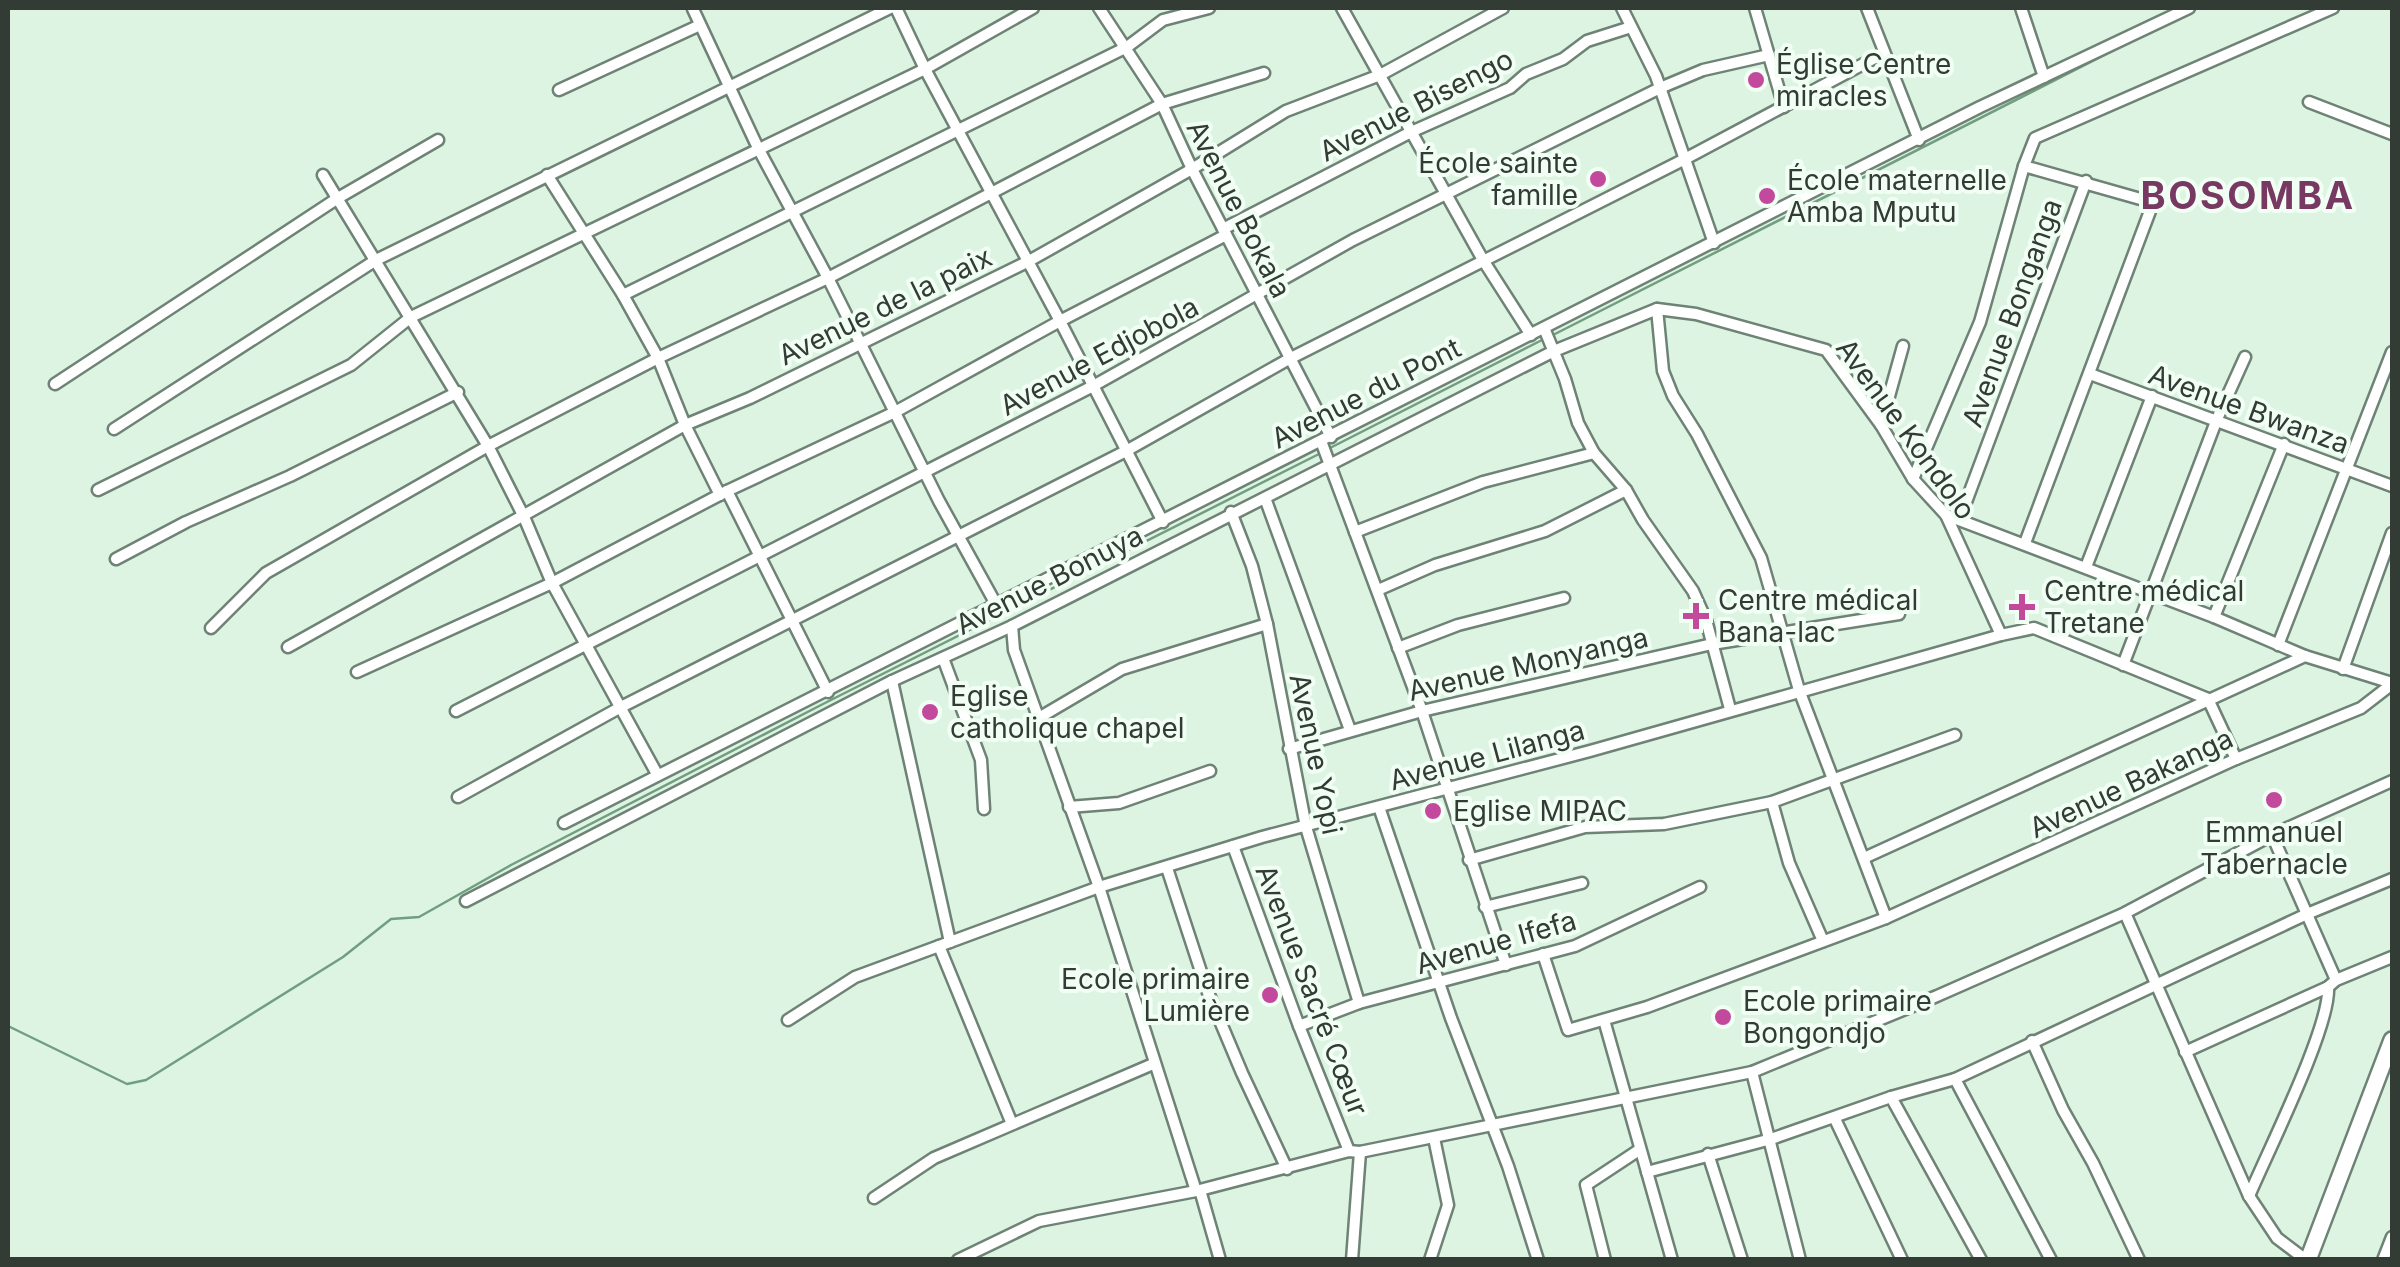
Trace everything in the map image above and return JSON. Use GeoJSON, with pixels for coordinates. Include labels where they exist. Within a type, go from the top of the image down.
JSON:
{"type":"FeatureCollection","features":[{"type":"Feature","properties":{"kind":"street"},"geometry":{"type":"LineString","coordinates":[[114,429],[376,260],[728,84],[893,8],[1060,320],[1162,522]]}},
{"type":"Feature","properties":{"kind":"street"},"geometry":{"type":"LineString","coordinates":[[98,490],[351,365],[411,317],[925,69],[1033,8]]}},
{"type":"Feature","properties":{"kind":"street","name":"Avenue Bokala"},"geometry":{"type":"LineString","coordinates":[[1099,8],[1162,104],[1289,358],[1422,711],[1506,964]]}},
{"type":"Feature","properties":{"kind":"street"},"geometry":{"type":"LineString","coordinates":[[622,295],[1127,47],[1163,20],[1208,8]]}},
{"type":"Feature","properties":{"kind":"street"},"geometry":{"type":"LineString","coordinates":[[1342,8],[1483,260],[1531,334]]}},
{"type":"Feature","properties":{"kind":"street","name":"Avenue de la paix"},"geometry":{"type":"LineString","coordinates":[[288,647],[685,424],[750,398],[1028,261],[1286,112],[1380,75],[1504,8]]}},
{"type":"Feature","properties":{"kind":"street"},"geometry":{"type":"LineString","coordinates":[[1622,8],[1660,88],[1714,243]]}},
{"type":"Feature","properties":{"kind":"street"},"geometry":{"type":"LineString","coordinates":[[1756,8],[1784,106]]}},
{"type":"Feature","properties":{"kind":"street"},"geometry":{"type":"LineString","coordinates":[[1868,8],[1919,140]]}},
{"type":"Feature","properties":{"kind":"street"},"geometry":{"type":"LineString","coordinates":[[2021,8],[2044,77]]}},
{"type":"Feature","properties":{"kind":"street","name":"Avenue du Pont"},"geometry":{"type":"LineString","coordinates":[[564,823],[1162,522],[1326,448],[1531,334],[1548,338],[1714,243],[2189,8]]}},
{"type":"Feature","properties":{"kind":"street"},"geometry":{"type":"LineString","coordinates":[[1914,479],[1980,322],[2024,166],[2036,138],[2333,8]]}},
{"type":"Feature","properties":{"kind":"street"},"geometry":{"type":"LineString","coordinates":[[692,10],[758,148],[997,606]]}},
{"type":"Feature","properties":{"kind":"street"},"geometry":{"type":"LineString","coordinates":[[559,90],[700,25]]}},
{"type":"Feature","properties":{"kind":"street","name":"Avenue Bisengo"},"geometry":{"type":"LineString","coordinates":[[357,672],[552,583],[723,493],[894,412],[1411,132],[1510,88],[1526,74],[1563,59],[1587,42],[1630,27]]}},
{"type":"Feature","properties":{"kind":"street"},"geometry":{"type":"LineString","coordinates":[[458,796],[621,707],[1126,451],[1289,358],[1683,160],[1884,53]]}},
{"type":"Feature","properties":{"kind":"street","name":"Avenue Edjobola"},"geometry":{"type":"LineString","coordinates":[[456,711],[1094,386],[1353,240],[1660,88],[1703,70],[1769,55]]}},
{"type":"Feature","properties":{"kind":"street"},"geometry":{"type":"LineString","coordinates":[[211,628],[266,574],[488,446],[658,358],[828,278],[1162,104],[1264,73]]}},
{"type":"Feature","properties":{"kind":"street"},"geometry":{"type":"LineString","coordinates":[[2309,102],[2392,134]]}},
{"type":"Feature","properties":{"kind":"street"},"geometry":{"type":"LineString","coordinates":[[55,384],[338,198],[438,140]]}},
{"type":"Feature","properties":{"kind":"street"},"geometry":{"type":"LineString","coordinates":[[2024,166],[2086,181],[2150,205],[2025,543]]}},
{"type":"Feature","properties":{"kind":"street"},"geometry":{"type":"LineString","coordinates":[[323,175],[458,392],[524,516],[552,583],[657,774]]}},
{"type":"Feature","properties":{"kind":"street"},"geometry":{"type":"LineString","coordinates":[[547,176],[658,358],[685,424],[761,555],[828,692]]}},
{"type":"Feature","properties":{"kind":"street","name":"Avenue Bonganga"},"geometry":{"type":"LineString","coordinates":[[1960,518],[2086,181]]}},
{"type":"Feature","properties":{"kind":"street"},"geometry":{"type":"LineString","coordinates":[[1657,309],[1660,357],[1673,396],[1762,558],[1799,690],[1886,918]]}},
{"type":"Feature","properties":{"kind":"street","name":"Avenue Kondolo"},"geometry":{"type":"LineString","coordinates":[[1657,309],[1696,314],[1826,350],[1882,425],[1914,479],[1946,515],[2000,635]]}},
{"type":"Feature","properties":{"kind":"street","name":"Avenue Bonuya"},"geometry":{"type":"LineString","coordinates":[[466,902],[892,682],[1266,498],[1326,448],[1548,338],[1657,309]]}},
{"type":"Feature","properties":{"kind":"street"},"geometry":{"type":"LineString","coordinates":[[1548,338],[1578,423],[1594,453],[1626,490],[1694,591],[1730,709]]}},
{"type":"Feature","properties":{"kind":"street"},"geometry":{"type":"LineString","coordinates":[[1882,425],[1903,346]]}},
{"type":"Feature","properties":{"kind":"street"},"geometry":{"type":"LineString","coordinates":[[2278,645],[2392,352]]}},
{"type":"Feature","properties":{"kind":"street"},"geometry":{"type":"LineString","coordinates":[[2123,665],[2217,419],[2245,358]]}},
{"type":"Feature","properties":{"kind":"street","name":"Avenue Bwanza"},"geometry":{"type":"LineString","coordinates":[[2090,374],[2392,486]]}},
{"type":"Feature","properties":{"kind":"street"},"geometry":{"type":"LineString","coordinates":[[116,559],[458,392]]}},
{"type":"Feature","properties":{"kind":"street"},"geometry":{"type":"LineString","coordinates":[[2086,567],[2152,396]]}},
{"type":"Feature","properties":{"kind":"street"},"geometry":{"type":"LineString","coordinates":[[2214,617],[2284,444]]}},
{"type":"Feature","properties":{"kind":"street"},"geometry":{"type":"LineString","coordinates":[[1355,532],[1483,482],[1594,453]]}},
{"type":"Feature","properties":{"kind":"street"},"geometry":{"type":"LineString","coordinates":[[1378,590],[1434,566],[1545,531],[1626,490]]}},
{"type":"Feature","properties":{"kind":"street"},"geometry":{"type":"LineString","coordinates":[[1266,498],[1350,730]]}},
{"type":"Feature","properties":{"kind":"street","name":"Avenue Yopi"},"geometry":{"type":"LineString","coordinates":[[1231,512],[1252,566],[1267,624],[1288,749],[1306,826],[1360,1003]]}},
{"type":"Feature","properties":{"kind":"street"},"geometry":{"type":"LineString","coordinates":[[1946,515],[2151,592],[2306,656],[2392,684]]}},
{"type":"Feature","properties":{"kind":"street"},"geometry":{"type":"LineString","coordinates":[[2343,669],[2392,534]]}},
{"type":"Feature","properties":{"kind":"street"},"geometry":{"type":"LineString","coordinates":[[1398,648],[1458,625],[1564,598]]}},
{"type":"Feature","properties":{"kind":"street","name":"Avenue Monyanga"},"geometry":{"type":"LineString","coordinates":[[1288,749],[1422,711],[1712,644],[1899,614]]}},
{"type":"Feature","properties":{"kind":"street"},"geometry":{"type":"LineString","coordinates":[[1037,719],[1122,670],[1267,624]]}},
{"type":"Feature","properties":{"kind":"street"},"geometry":{"type":"LineString","coordinates":[[1012,626],[1014,650],[1100,887],[1220,1260]]}},
{"type":"Feature","properties":{"kind":"street","name":"Avenue Lilanga"},"geometry":{"type":"LineString","coordinates":[[788,1020],[855,976],[1100,887],[1233,846],[2000,635],[2034,628],[2208,700]]}},
{"type":"Feature","properties":{"kind":"street"},"geometry":{"type":"LineString","coordinates":[[1864,858],[2306,656]]}},
{"type":"Feature","properties":{"kind":"street"},"geometry":{"type":"LineString","coordinates":[[943,658],[980,760],[984,809]]}},
{"type":"Feature","properties":{"kind":"street"},"geometry":{"type":"LineString","coordinates":[[892,682],[944,944],[1012,1124]]}},
{"type":"Feature","properties":{"kind":"street","name":"Avenue Bakanga"},"geometry":{"type":"LineString","coordinates":[[1604,1020],[1886,918],[2095,826],[2236,758],[2361,708],[2392,684]]}},
{"type":"Feature","properties":{"kind":"street"},"geometry":{"type":"LineString","coordinates":[[2208,700],[2236,758]]}},
{"type":"Feature","properties":{"kind":"street"},"geometry":{"type":"LineString","coordinates":[[1469,860],[1585,827],[1664,824],[1772,802],[1955,735]]}},
{"type":"Feature","properties":{"kind":"street"},"geometry":{"type":"LineString","coordinates":[[1069,807],[1120,803],[1210,771]]}},
{"type":"Feature","properties":{"kind":"street"},"geometry":{"type":"LineString","coordinates":[[958,1260],[1039,1221],[1198,1190],[1354,1151],[1752,1072],[2125,913],[2272,835],[2392,781]]}},
{"type":"Feature","properties":{"kind":"street"},"geometry":{"type":"LineString","coordinates":[[1772,802],[1789,862],[1823,941]]}},
{"type":"Feature","properties":{"kind":"street"},"geometry":{"type":"LineString","coordinates":[[1379,808],[1538,1260]]}},
{"type":"Feature","properties":{"kind":"street"},"geometry":{"type":"LineString","coordinates":[[2249,1196],[2313,1046],[2332,983],[2272,835]]}},
{"type":"Feature","properties":{"kind":"street","name":"Avenue Sacré Cœur"},"geometry":{"type":"LineString","coordinates":[[1233,846],[1299,1026],[1354,1151]]}},
{"type":"Feature","properties":{"kind":"street"},"geometry":{"type":"LineString","coordinates":[[1167,868],[1207,990],[1287,1169]]}},
{"type":"Feature","properties":{"kind":"street"},"geometry":{"type":"LineString","coordinates":[[1647,1172],[1771,1139],[1891,1097],[1954,1080],[2307,914],[2392,879]]}},
{"type":"Feature","properties":{"kind":"street"},"geometry":{"type":"LineString","coordinates":[[1486,908],[1582,883]]}},
{"type":"Feature","properties":{"kind":"street","name":"Avenue Ifefa"},"geometry":{"type":"LineString","coordinates":[[1299,1026],[1360,1003],[1574,946],[1700,887]]}},
{"type":"Feature","properties":{"kind":"street"},"geometry":{"type":"LineString","coordinates":[[2125,913],[2249,1196],[2278,1238],[2307,1260],[2390,1052]]}},
{"type":"Feature","properties":{"kind":"street"},"geometry":{"type":"LineString","coordinates":[[1542,954],[1568,1030],[1604,1020],[1672,1260]]}},
{"type":"Feature","properties":{"kind":"street"},"geometry":{"type":"LineString","coordinates":[[2186,1052],[2392,957]]}},
{"type":"Feature","properties":{"kind":"street"},"geometry":{"type":"LineString","coordinates":[[2032,1041],[2140,1260]]}},
{"type":"Feature","properties":{"kind":"street"},"geometry":{"type":"LineString","coordinates":[[874,1198],[934,1158],[1154,1064]]}},
{"type":"Feature","properties":{"kind":"street"},"geometry":{"type":"LineString","coordinates":[[1752,1072],[1800,1260]]}},
{"type":"Feature","properties":{"kind":"street"},"geometry":{"type":"LineString","coordinates":[[1954,1080],[2051,1260]]}},
{"type":"Feature","properties":{"kind":"street"},"geometry":{"type":"LineString","coordinates":[[1891,1097],[1981,1260]]}},
{"type":"Feature","properties":{"kind":"street"},"geometry":{"type":"LineString","coordinates":[[1835,1119],[1902,1260]]}},
{"type":"Feature","properties":{"kind":"street"},"geometry":{"type":"LineString","coordinates":[[1430,1260],[1448,1205],[1434,1138]]}},
{"type":"Feature","properties":{"kind":"street"},"geometry":{"type":"LineString","coordinates":[[1604,1260],[1586,1185],[1639,1150]]}},
{"type":"Feature","properties":{"kind":"street"},"geometry":{"type":"LineString","coordinates":[[1352,1260],[1354,1151]]}},
{"type":"Feature","properties":{"kind":"street"},"geometry":{"type":"LineString","coordinates":[[1708,1154],[1742,1260]]}},
{"type":"Feature","properties":{"kind":"street"},"geometry":{"type":"LineString","coordinates":[[2383,1260],[2392,1236]]}},
{"type":"Feature","properties":{"kind":"waterway"},"geometry":{"type":"LineString","coordinates":[[1551,336],[2132,41]]}},
{"type":"Feature","properties":{"kind":"waterway"},"geometry":{"type":"LineString","coordinates":[[1328,449],[1544,339]]}},
{"type":"Feature","properties":{"kind":"waterway"},"geometry":{"type":"LineString","coordinates":[[8,1026],[127,1084],[146,1080],[343,957],[391,919],[419,917],[511,865],[823,704],[1321,453]]}},
{"type":"Feature","properties":{"kind":"place","name":"Église Centre miracles"},"geometry":{"type":"Point","coordinates":[1756,80]}},
{"type":"Feature","properties":{"kind":"place","name":"École sainte famille"},"geometry":{"type":"Point","coordinates":[1598,179]}},
{"type":"Feature","properties":{"kind":"place","name":"École maternelle Amba Mputu"},"geometry":{"type":"Point","coordinates":[1767,196]}},
{"type":"Feature","properties":{"kind":"place","name":"Centre médical Tretane"},"geometry":{"type":"Point","coordinates":[2022,607]}},
{"type":"Feature","properties":{"kind":"place","name":"Centre médical Bana-lac"},"geometry":{"type":"Point","coordinates":[1696,616]}},
{"type":"Feature","properties":{"kind":"place","name":"Eglise catholique chapel"},"geometry":{"type":"Point","coordinates":[930,712]}},
{"type":"Feature","properties":{"kind":"place","name":"Emmanuel Tabernacle"},"geometry":{"type":"Point","coordinates":[2274,800]}},
{"type":"Feature","properties":{"kind":"place","name":"Eglise MIPAC"},"geometry":{"type":"Point","coordinates":[1433,811]}},
{"type":"Feature","properties":{"kind":"place","name":"Ecole primaire Lumière"},"geometry":{"type":"Point","coordinates":[1270,995]}},
{"type":"Feature","properties":{"kind":"place","name":"Ecole primaire Bongondjo"},"geometry":{"type":"Point","coordinates":[1723,1017]}},
{"type":"Feature","properties":{"kind":"district","name":"BOSOMBA"},"geometry":{"type":"Point","coordinates":[2248,196]}}]}
